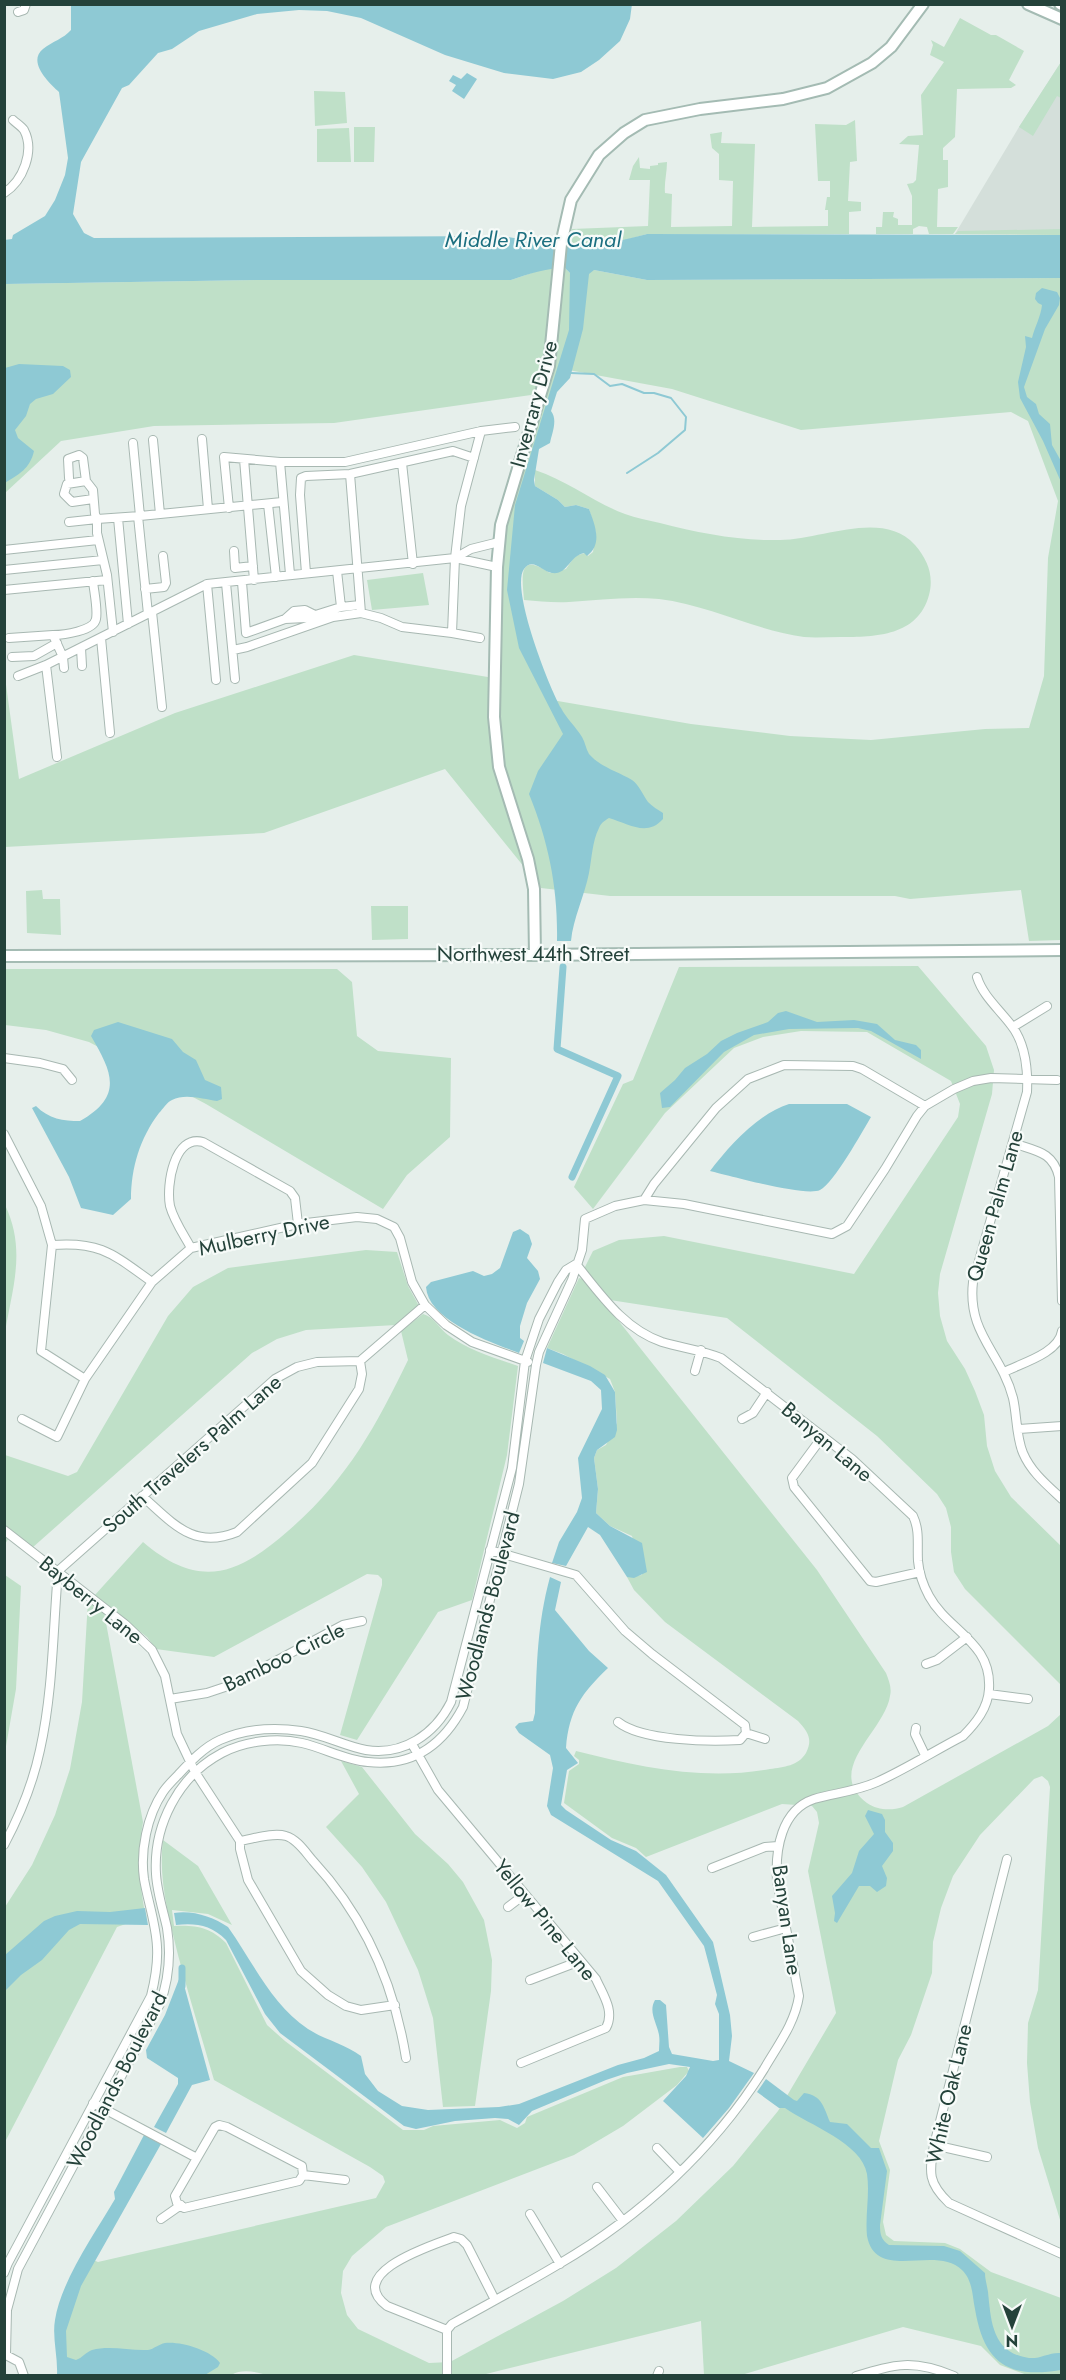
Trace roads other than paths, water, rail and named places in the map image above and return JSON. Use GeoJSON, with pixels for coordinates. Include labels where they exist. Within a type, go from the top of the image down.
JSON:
{"type":"FeatureCollection","features":[{"type":"Feature","properties":{"kind":"street"},"geometry":{"type":"LineString","coordinates":[[18,12],[24,10],[26,4]]}},
{"type":"Feature","properties":{"kind":"street","name":"Inverrary Drive"},"geometry":{"type":"LineString","coordinates":[[535,956],[534,889],[528,859],[499,768],[494,717],[497,567],[501,525],[549,366],[561,244],[574,191],[599,155],[645,120],[700,109],[783,99],[827,88],[872,63],[891,47],[923,4]]}},
{"type":"Feature","properties":{"kind":"street"},"geometry":{"type":"LineString","coordinates":[[1028,4],[1062,19]]}},
{"type":"Feature","properties":{"kind":"street"},"geometry":{"type":"LineString","coordinates":[[4,193],[24,170],[28,146],[23,129],[13,120]]}},
{"type":"Feature","properties":{"kind":"street","name":"Inverrary Drive"},"geometry":{"type":"LineString","coordinates":[[280,462],[345,462],[481,431],[515,427]]}},
{"type":"Feature","properties":{"kind":"street"},"geometry":{"type":"LineString","coordinates":[[452,633],[455,558],[461,506],[481,431]]}},
{"type":"Feature","properties":{"kind":"street"},"geometry":{"type":"LineString","coordinates":[[202,438],[208,510]]}},
{"type":"Feature","properties":{"kind":"street"},"geometry":{"type":"LineString","coordinates":[[153,440],[160,514]]}},
{"type":"Feature","properties":{"kind":"street"},"geometry":{"type":"LineString","coordinates":[[133,443],[146,589],[162,706]]}},
{"type":"Feature","properties":{"kind":"street"},"geometry":{"type":"LineString","coordinates":[[306,573],[300,495],[301,478],[350,474],[453,451],[474,458]]}},
{"type":"Feature","properties":{"kind":"street"},"geometry":{"type":"LineString","coordinates":[[69,478],[68,459],[79,455],[83,458],[86,481],[93,490],[98,540],[107,580],[113,632]]}},
{"type":"Feature","properties":{"kind":"street"},"geometry":{"type":"LineString","coordinates":[[229,508],[224,457],[280,462],[290,574]]}},
{"type":"Feature","properties":{"kind":"street"},"geometry":{"type":"LineString","coordinates":[[244,459],[254,580]]}},
{"type":"Feature","properties":{"kind":"street"},"geometry":{"type":"LineString","coordinates":[[402,463],[413,564]]}},
{"type":"Feature","properties":{"kind":"street"},"geometry":{"type":"LineString","coordinates":[[350,474],[360,609]]}},
{"type":"Feature","properties":{"kind":"street"},"geometry":{"type":"LineString","coordinates":[[86,481],[67,484],[64,494],[72,502],[93,500]]}},
{"type":"Feature","properties":{"kind":"street"},"geometry":{"type":"LineString","coordinates":[[69,522],[282,502]]}},
{"type":"Feature","properties":{"kind":"street"},"geometry":{"type":"LineString","coordinates":[[268,504],[276,577]]}},
{"type":"Feature","properties":{"kind":"street"},"geometry":{"type":"LineString","coordinates":[[118,518],[128,624]]}},
{"type":"Feature","properties":{"kind":"street"},"geometry":{"type":"LineString","coordinates":[[4,550],[98,540]]}},
{"type":"Feature","properties":{"kind":"street"},"geometry":{"type":"LineString","coordinates":[[18,676],[63,657],[207,585],[290,574],[358,570],[455,558],[471,549],[499,542]]}},
{"type":"Feature","properties":{"kind":"street"},"geometry":{"type":"LineString","coordinates":[[471,549],[472,563]]}},
{"type":"Feature","properties":{"kind":"street"},"geometry":{"type":"LineString","coordinates":[[234,551],[236,568],[253,566]]}},
{"type":"Feature","properties":{"kind":"street"},"geometry":{"type":"LineString","coordinates":[[146,589],[164,587],[166,583],[163,556]]}},
{"type":"Feature","properties":{"kind":"street"},"geometry":{"type":"LineString","coordinates":[[455,558],[497,567]]}},
{"type":"Feature","properties":{"kind":"street"},"geometry":{"type":"LineString","coordinates":[[4,570],[103,560]]}},
{"type":"Feature","properties":{"kind":"street"},"geometry":{"type":"LineString","coordinates":[[337,571],[340,607]]}},
{"type":"Feature","properties":{"kind":"street"},"geometry":{"type":"LineString","coordinates":[[4,590],[107,580]]}},
{"type":"Feature","properties":{"kind":"street"},"geometry":{"type":"LineString","coordinates":[[9,638],[68,635],[93,626],[96,620],[93,581]]}},
{"type":"Feature","properties":{"kind":"street"},"geometry":{"type":"LineString","coordinates":[[242,582],[247,647]]}},
{"type":"Feature","properties":{"kind":"street"},"geometry":{"type":"LineString","coordinates":[[226,583],[235,679]]}},
{"type":"Feature","properties":{"kind":"street"},"geometry":{"type":"LineString","coordinates":[[207,585],[216,680]]}},
{"type":"Feature","properties":{"kind":"street"},"geometry":{"type":"LineString","coordinates":[[246,633],[285,619],[294,611],[300,610],[315,615],[340,607],[360,609],[402,627],[480,639]]}},
{"type":"Feature","properties":{"kind":"street"},"geometry":{"type":"LineString","coordinates":[[233,650],[360,609]]}},
{"type":"Feature","properties":{"kind":"street"},"geometry":{"type":"LineString","coordinates":[[53,635],[63,657],[64,668]]}},
{"type":"Feature","properties":{"kind":"street"},"geometry":{"type":"LineString","coordinates":[[101,638],[110,733]]}},
{"type":"Feature","properties":{"kind":"street"},"geometry":{"type":"LineString","coordinates":[[12,657],[34,656],[57,643]]}},
{"type":"Feature","properties":{"kind":"street"},"geometry":{"type":"LineString","coordinates":[[81,648],[82,666]]}},
{"type":"Feature","properties":{"kind":"street"},"geometry":{"type":"LineString","coordinates":[[46,665],[57,757]]}},
{"type":"Feature","properties":{"kind":"street","name":"Northwest 44th Street"},"geometry":{"type":"LineString","coordinates":[[4,956],[535,956],[1062,951]]}},
{"type":"Feature","properties":{"kind":"street","name":"Queen Palm Lane"},"geometry":{"type":"LineString","coordinates":[[977,977],[980,989],[1013,1027],[1022,1045],[1028,1079],[1027,1092],[973,1282],[971,1294],[973,1313],[980,1332],[1004,1372],[1013,1398],[1022,1451],[1038,1478],[1062,1499]]}},
{"type":"Feature","properties":{"kind":"street"},"geometry":{"type":"LineString","coordinates":[[1013,1027],[1047,1006]]}},
{"type":"Feature","properties":{"kind":"street"},"geometry":{"type":"LineString","coordinates":[[4,1058],[63,1069],[72,1080]]}},
{"type":"Feature","properties":{"kind":"street"},"geometry":{"type":"LineString","coordinates":[[926,1106],[853,1066],[784,1065],[748,1079],[716,1108],[654,1184],[644,1200],[684,1204],[832,1234],[847,1226],[917,1116],[926,1106],[954,1089],[973,1081],[991,1078],[1057,1080]]}},
{"type":"Feature","properties":{"kind":"street"},"geometry":{"type":"LineString","coordinates":[[4,1134],[41,1206],[52,1245],[41,1351],[85,1379]]}},
{"type":"Feature","properties":{"kind":"street"},"geometry":{"type":"LineString","coordinates":[[191,1248],[173,1216],[168,1189],[172,1170],[182,1147],[195,1139],[290,1191],[295,1198],[298,1224]]}},
{"type":"Feature","properties":{"kind":"street"},"geometry":{"type":"LineString","coordinates":[[1013,1143],[1048,1155],[1056,1165],[1059,1177],[1062,1301]]}},
{"type":"Feature","properties":{"kind":"street","name":"Woodlands Boulevard"},"geometry":{"type":"LineString","coordinates":[[5,2354],[7,2310],[18,2269],[160,2004],[165,1990],[169,1948],[156,1877],[155,1859],[159,1830],[175,1796],[195,1772],[222,1753],[251,1743],[273,1741],[300,1743],[367,1762],[392,1762],[418,1756],[443,1737],[455,1722],[462,1707],[502,1553],[525,1451],[539,1352],[572,1280],[582,1250],[585,1219],[615,1206],[644,1200]]}},
{"type":"Feature","properties":{"kind":"street","name":"Mulberry Drive"},"geometry":{"type":"LineString","coordinates":[[22,1419],[57,1437],[85,1379],[152,1282],[191,1248],[298,1224],[357,1217],[377,1219],[394,1227],[400,1238],[412,1282],[425,1305],[446,1325],[472,1342],[536,1365]]}},
{"type":"Feature","properties":{"kind":"street"},"geometry":{"type":"LineString","coordinates":[[52,1245],[90,1245],[111,1252],[152,1282]]}},
{"type":"Feature","properties":{"kind":"street","name":"Woodlands Boulevard"},"geometry":{"type":"LineString","coordinates":[[4,2273],[6,2263],[151,1996],[155,1978],[157,1946],[144,1878],[143,1855],[147,1827],[163,1792],[190,1761],[219,1741],[255,1730],[302,1731],[368,1750],[388,1750],[412,1744],[443,1718],[451,1702],[512,1468],[525,1362],[539,1319],[558,1282],[566,1270],[576,1264]]}},
{"type":"Feature","properties":{"kind":"street","name":"Banyan Lane"},"geometry":{"type":"LineString","coordinates":[[447,2330],[452,2324],[560,2264],[623,2221],[680,2172],[713,2139],[749,2093],[793,2019],[799,1996],[777,1881],[776,1864],[778,1846],[789,1817],[798,1808],[812,1800],[876,1782],[963,1736],[974,1725],[989,1694],[988,1669],[984,1658],[929,1597],[920,1572],[918,1527],[913,1516],[852,1459],[721,1358],[701,1350],[662,1342],[630,1326],[604,1299],[576,1264]]}},
{"type":"Feature","properties":{"kind":"street"},"geometry":{"type":"LineString","coordinates":[[142,1496],[182,1531],[192,1536],[211,1539],[237,1532],[312,1463],[359,1389],[362,1374],[360,1362],[425,1305]]}},
{"type":"Feature","properties":{"kind":"street"},"geometry":{"type":"LineString","coordinates":[[1004,1372],[1054,1347],[1062,1331]]}},
{"type":"Feature","properties":{"kind":"street"},"geometry":{"type":"LineString","coordinates":[[696,1371],[701,1350]]}},
{"type":"Feature","properties":{"kind":"street","name":"South Travelers Palm Lane"},"geometry":{"type":"LineString","coordinates":[[58,1571],[274,1379],[297,1367],[317,1362],[360,1362]]}},
{"type":"Feature","properties":{"kind":"street"},"geometry":{"type":"LineString","coordinates":[[742,1419],[753,1413],[767,1392]]}},
{"type":"Feature","properties":{"kind":"street"},"geometry":{"type":"LineString","coordinates":[[1019,1429],[1062,1426]]}},
{"type":"Feature","properties":{"kind":"street"},"geometry":{"type":"LineString","coordinates":[[823,1436],[792,1478],[794,1487],[870,1581],[876,1582],[920,1572]]}},
{"type":"Feature","properties":{"kind":"street","name":"Bayberry Lane"},"geometry":{"type":"LineString","coordinates":[[4,1530],[126,1625],[152,1650],[165,1676],[177,1734],[195,1772],[240,1841],[248,1880],[301,1971],[328,1995],[346,2006],[361,2010],[395,2005]]}},
{"type":"Feature","properties":{"kind":"street"},"geometry":{"type":"LineString","coordinates":[[490,1550],[576,1575],[626,1631],[652,1654],[746,1725],[746,1733],[741,1740],[722,1741],[670,1737],[628,1730],[618,1722]]}},
{"type":"Feature","properties":{"kind":"street"},"geometry":{"type":"LineString","coordinates":[[4,1845],[29,1788],[40,1752],[46,1718],[58,1571]]}},
{"type":"Feature","properties":{"kind":"street","name":"Bamboo Circle"},"geometry":{"type":"LineString","coordinates":[[170,1699],[207,1693],[231,1685],[343,1625],[362,1621]]}},
{"type":"Feature","properties":{"kind":"street"},"geometry":{"type":"LineString","coordinates":[[926,1664],[937,1660],[967,1637]]}},
{"type":"Feature","properties":{"kind":"street"},"geometry":{"type":"LineString","coordinates":[[989,1694],[1028,1699]]}},
{"type":"Feature","properties":{"kind":"street"},"geometry":{"type":"LineString","coordinates":[[916,1728],[915,1734],[925,1755]]}},
{"type":"Feature","properties":{"kind":"street"},"geometry":{"type":"LineString","coordinates":[[746,1733],[765,1739]]}},
{"type":"Feature","properties":{"kind":"street","name":"Yellow Pine Lane"},"geometry":{"type":"LineString","coordinates":[[412,1744],[438,1790],[596,1979],[608,2005],[609,2021],[606,2028],[521,2063]]}},
{"type":"Feature","properties":{"kind":"street"},"geometry":{"type":"LineString","coordinates":[[240,1841],[275,1835],[286,1836],[297,1843],[330,1880],[365,1932],[385,1977],[395,2005],[406,2058]]}},
{"type":"Feature","properties":{"kind":"street"},"geometry":{"type":"LineString","coordinates":[[712,1868],[765,1847],[778,1846]]}},
{"type":"Feature","properties":{"kind":"street","name":"White Oak Lane"},"geometry":{"type":"LineString","coordinates":[[1007,1859],[934,2145],[931,2179],[936,2191],[949,2204],[1062,2254]]}},
{"type":"Feature","properties":{"kind":"street"},"geometry":{"type":"LineString","coordinates":[[508,1907],[525,1894]]}},
{"type":"Feature","properties":{"kind":"street"},"geometry":{"type":"LineString","coordinates":[[753,1938],[786,1928]]}},
{"type":"Feature","properties":{"kind":"street"},"geometry":{"type":"LineString","coordinates":[[530,1980],[580,1961]]}},
{"type":"Feature","properties":{"kind":"street"},"geometry":{"type":"LineString","coordinates":[[93,2103],[195,2157]]}},
{"type":"Feature","properties":{"kind":"street"},"geometry":{"type":"LineString","coordinates":[[219,2125],[302,2166],[303,2175],[299,2181],[184,2208],[175,2196],[195,2157],[215,2127],[219,2125]]}},
{"type":"Feature","properties":{"kind":"street"},"geometry":{"type":"LineString","coordinates":[[934,2145],[987,2157]]}},
{"type":"Feature","properties":{"kind":"street"},"geometry":{"type":"LineString","coordinates":[[657,2148],[680,2172]]}},
{"type":"Feature","properties":{"kind":"street"},"geometry":{"type":"LineString","coordinates":[[303,2175],[345,2180]]}},
{"type":"Feature","properties":{"kind":"street"},"geometry":{"type":"LineString","coordinates":[[597,2187],[623,2221]]}},
{"type":"Feature","properties":{"kind":"street"},"geometry":{"type":"LineString","coordinates":[[161,2219],[181,2205]]}},
{"type":"Feature","properties":{"kind":"street"},"geometry":{"type":"LineString","coordinates":[[530,2214],[560,2264]]}},
{"type":"Feature","properties":{"kind":"street"},"geometry":{"type":"LineString","coordinates":[[447,2376],[447,2330],[387,2306],[380,2301],[375,2291],[376,2282],[381,2274],[407,2254],[454,2237],[461,2239],[467,2245],[495,2300]]}},
{"type":"Feature","properties":{"kind":"street"},"geometry":{"type":"LineString","coordinates":[[6,2263],[18,2269]]}},
{"type":"Feature","properties":{"kind":"street"},"geometry":{"type":"LineString","coordinates":[[5,2354],[19,2362],[24,2376]]}},
{"type":"Feature","properties":{"kind":"street"},"geometry":{"type":"LineString","coordinates":[[856,2376],[896,2365],[912,2364],[954,2376]]}},
{"type":"Feature","properties":{"kind":"water","name":"Middle River Canal"},"geometry":{"type":"Polygon","coordinates":[[[632,4],[630,19],[620,41],[599,60],[581,72],[553,79],[504,73],[445,55],[361,18],[327,11],[299,10],[257,14],[199,31],[172,49],[158,53],[129,85],[122,88],[81,162],[73,214],[84,233],[94,238],[501,236],[520,239],[534,234],[536,242],[579,245],[619,241],[647,234],[1061,235],[1062,278],[647,280],[594,270],[589,274],[583,329],[570,378],[557,392],[551,411],[554,422],[550,443],[539,449],[534,480],[535,486],[565,507],[576,505],[589,509],[596,534],[595,546],[587,556],[584,553],[579,555],[557,573],[548,572],[531,564],[527,566],[521,580],[522,596],[526,616],[548,680],[561,708],[582,737],[589,754],[604,766],[634,782],[648,802],[663,813],[663,819],[651,827],[644,828],[609,818],[602,823],[595,839],[587,881],[571,941],[557,941],[556,903],[551,866],[542,830],[529,794],[538,771],[563,734],[519,648],[507,590],[515,505],[569,330],[570,273],[565,268],[551,269],[511,280],[256,280],[5,284],[4,240],[12,239],[13,235],[45,216],[55,200],[65,175],[68,158],[59,92],[41,72],[37,60],[43,49],[71,30],[71,5],[632,4]]]}},
{"type":"Feature","properties":{"kind":"water"},"geometry":{"type":"Polygon","coordinates":[[[467,73],[477,79],[464,99],[452,91],[456,85],[449,81],[453,75],[461,79],[467,73]]]}},
{"type":"Feature","properties":{"kind":"water"},"geometry":{"type":"Polygon","coordinates":[[[1042,288],[1057,292],[1060,298],[1059,305],[1045,329],[1024,387],[1027,397],[1036,404],[1039,414],[1050,424],[1052,445],[1061,461],[1061,482],[1043,441],[1020,398],[1018,382],[1026,347],[1025,336],[1032,338],[1042,305],[1035,299],[1036,293],[1042,288]]]}},
{"type":"Feature","properties":{"kind":"water"},"geometry":{"type":"Polygon","coordinates":[[[19,364],[63,366],[70,370],[71,377],[53,394],[36,399],[30,404],[26,416],[15,430],[18,438],[34,451],[30,462],[23,470],[5,483],[5,368],[19,364]]]}},
{"type":"Feature","properties":{"kind":"water"},"geometry":{"type":"Polygon","coordinates":[[[786,1011],[817,1022],[854,1020],[877,1024],[895,1040],[916,1045],[921,1050],[921,1059],[871,1031],[858,1028],[789,1029],[754,1035],[724,1052],[670,1107],[662,1108],[660,1093],[685,1068],[707,1054],[721,1041],[768,1022],[778,1013],[786,1011]]]}},
{"type":"Feature","properties":{"kind":"water"},"geometry":{"type":"Polygon","coordinates":[[[118,1022],[172,1039],[183,1052],[196,1060],[205,1080],[221,1087],[222,1099],[217,1101],[183,1097],[167,1104],[152,1123],[142,1143],[135,1165],[131,1199],[113,1215],[81,1208],[69,1177],[32,1108],[36,1106],[51,1116],[74,1121],[80,1121],[94,1112],[108,1093],[110,1083],[104,1061],[91,1036],[94,1030],[118,1022]]]}},
{"type":"Feature","properties":{"kind":"water"},"geometry":{"type":"Polygon","coordinates":[[[789,1104],[847,1104],[871,1117],[833,1178],[826,1185],[820,1190],[799,1191],[710,1171],[745,1132],[778,1108],[789,1104]]]}},
{"type":"Feature","properties":{"kind":"water"},"geometry":{"type":"Polygon","coordinates":[[[520,1229],[529,1235],[532,1244],[527,1258],[538,1271],[540,1279],[527,1303],[520,1326],[520,1338],[524,1341],[519,1353],[479,1337],[449,1320],[430,1299],[426,1287],[431,1282],[473,1271],[484,1276],[492,1274],[500,1268],[513,1232],[520,1229]]]}},
{"type":"Feature","properties":{"kind":"water"},"geometry":{"type":"Polygon","coordinates":[[[547,1348],[590,1366],[605,1375],[615,1392],[617,1430],[615,1437],[597,1450],[594,1458],[598,1489],[596,1513],[610,1526],[642,1543],[647,1572],[634,1578],[627,1577],[600,1535],[588,1527],[566,1566],[552,1563],[559,1542],[577,1512],[582,1498],[578,1458],[602,1409],[601,1390],[591,1381],[543,1363],[547,1348]]]}},
{"type":"Feature","properties":{"kind":"water"},"geometry":{"type":"Polygon","coordinates":[[[550,1577],[561,1582],[555,1610],[589,1651],[608,1668],[584,1694],[570,1723],[566,1748],[578,1763],[567,1770],[561,1805],[611,1840],[636,1851],[666,1875],[713,1942],[730,2015],[732,2036],[729,2061],[754,2073],[729,2108],[703,2138],[663,2101],[686,2076],[690,2067],[669,2064],[606,2080],[532,2111],[519,2125],[508,2119],[495,2118],[455,2121],[416,2129],[404,2126],[280,2033],[265,2014],[226,1940],[215,1931],[203,1926],[176,1925],[174,1913],[195,1913],[228,1927],[283,2007],[308,2029],[361,2056],[365,2074],[378,2091],[402,2106],[428,2110],[519,2104],[618,2065],[644,2058],[659,2051],[659,2035],[652,2009],[655,2000],[660,2000],[666,2005],[669,2047],[672,2054],[719,2060],[719,2014],[715,2004],[717,1995],[704,1946],[658,1881],[551,1815],[547,1806],[553,1768],[550,1755],[519,1733],[515,1727],[519,1723],[533,1721],[535,1713],[540,1628],[550,1577]]]}},
{"type":"Feature","properties":{"kind":"water"},"geometry":{"type":"Polygon","coordinates":[[[868,1810],[882,1814],[885,1820],[885,1832],[893,1843],[893,1851],[882,1866],[887,1878],[886,1886],[877,1892],[870,1886],[859,1886],[837,1923],[834,1921],[832,1896],[852,1873],[859,1851],[874,1834],[865,1816],[868,1810]]]}},
{"type":"Feature","properties":{"kind":"water"},"geometry":{"type":"Polygon","coordinates":[[[145,1908],[148,1925],[80,1924],[69,1930],[42,1960],[21,1975],[5,1991],[5,1955],[44,1921],[77,1911],[110,1912],[145,1908]]]}},
{"type":"Feature","properties":{"kind":"water"},"geometry":{"type":"Polygon","coordinates":[[[181,1974],[210,2080],[192,2085],[166,2133],[154,2127],[178,2084],[178,2078],[147,2058],[146,2050],[165,2015],[181,1974]]]}},
{"type":"Feature","properties":{"kind":"water"},"geometry":{"type":"Polygon","coordinates":[[[766,2079],[794,2100],[797,2101],[804,2093],[815,2096],[822,2103],[830,2122],[847,2124],[871,2148],[879,2148],[887,2171],[880,2225],[884,2241],[889,2245],[944,2246],[960,2251],[985,2273],[990,2314],[1001,2343],[1007,2350],[1029,2358],[1061,2353],[1061,2370],[1026,2372],[1013,2369],[992,2354],[979,2327],[970,2283],[962,2270],[951,2263],[937,2260],[894,2261],[882,2257],[873,2250],[867,2236],[868,2182],[863,2163],[845,2144],[785,2108],[779,2108],[757,2092],[766,2079]]]}},
{"type":"Feature","properties":{"kind":"water"},"geometry":{"type":"Polygon","coordinates":[[[144,2135],[161,2144],[81,2286],[66,2331],[67,2357],[76,2360],[90,2351],[99,2349],[148,2350],[171,2343],[203,2350],[220,2363],[218,2367],[205,2375],[57,2375],[54,2327],[58,2305],[71,2274],[115,2199],[114,2192],[144,2135]]]}},
{"type":"Feature","properties":{"kind":"waterway"},"geometry":{"type":"LineString","coordinates":[[571,373],[594,374],[610,386],[622,384],[644,393],[654,393],[671,398],[686,417],[685,430],[658,453],[627,473]]}},
{"type":"Feature","properties":{"kind":"waterway"},"geometry":{"type":"LineString","coordinates":[[563,967],[557,1049],[618,1076],[572,1177]]}},
{"type":"Feature","properties":{"kind":"waterway"},"geometry":{"type":"LineString","coordinates":[[182,1968],[182,1986]]}}]}
